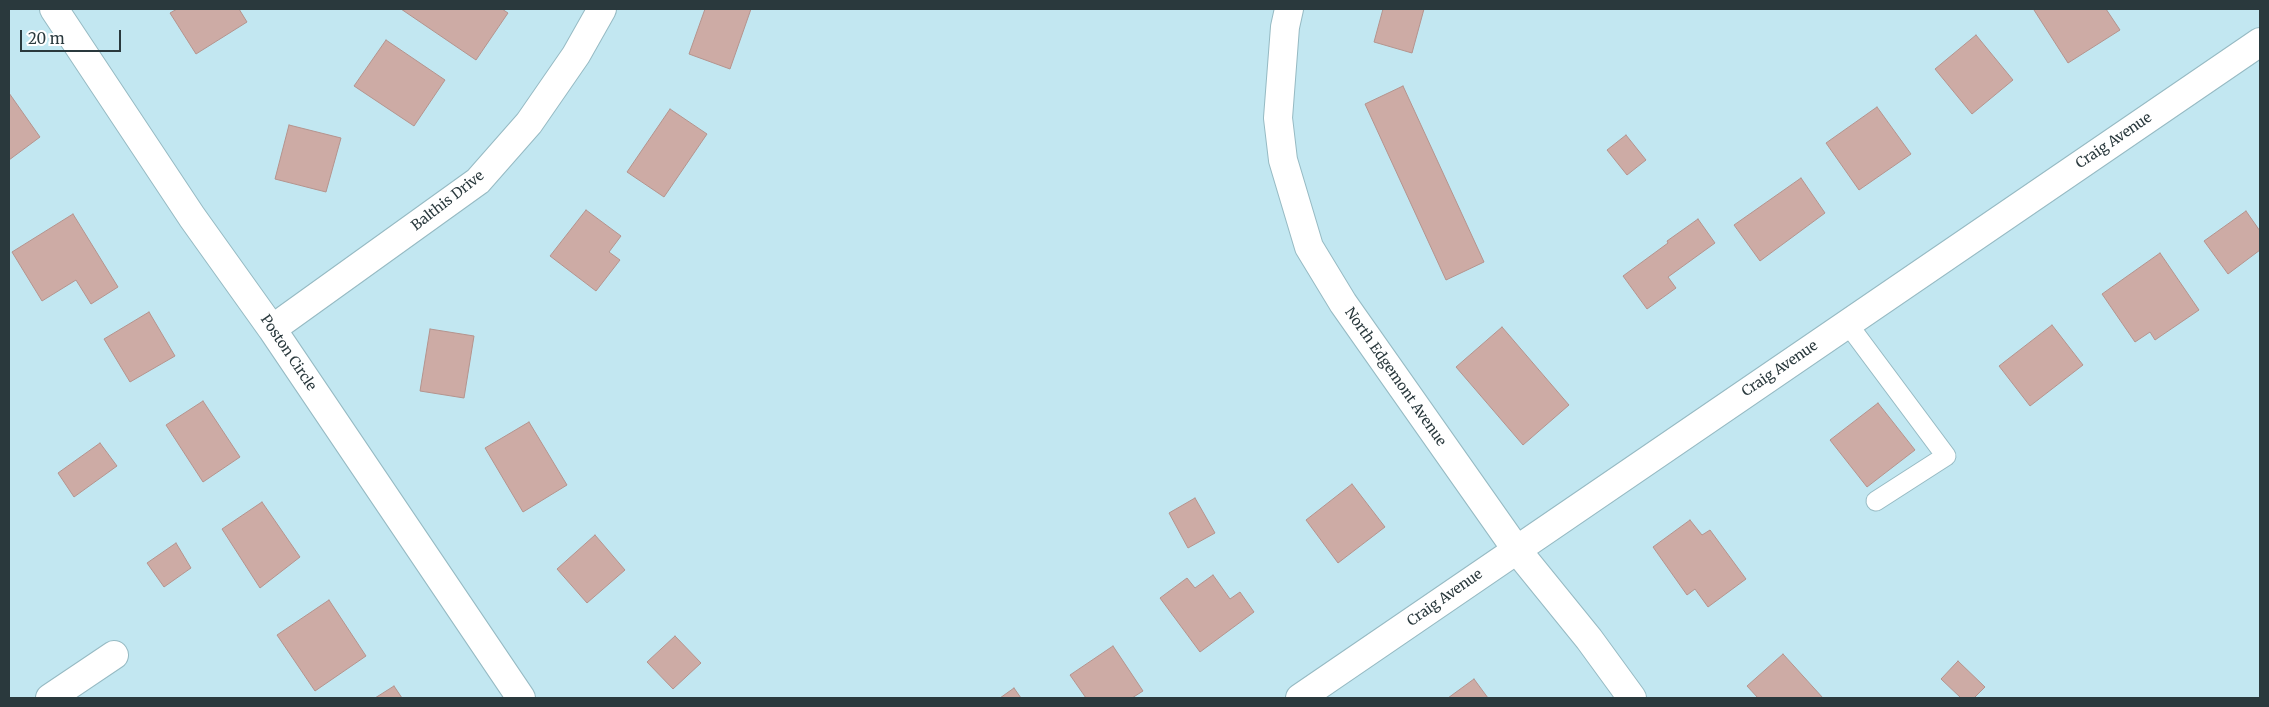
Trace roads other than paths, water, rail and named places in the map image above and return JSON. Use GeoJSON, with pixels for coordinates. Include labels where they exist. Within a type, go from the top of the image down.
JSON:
{"type":"FeatureCollection","features":[{"type":"Feature","properties":{"kind":"street","name":"Poston Circle"},"geometry":{"type":"LineString","coordinates":[[54,9],[192,217],[272,329],[521,698]]}},
{"type":"Feature","properties":{"kind":"street","name":"Balthis Drive"},"geometry":{"type":"LineString","coordinates":[[272,329],[478,181],[528,123],[576,55],[602,9]]}},
{"type":"Feature","properties":{"kind":"street","name":"North Edgemont Avenue"},"geometry":{"type":"LineString","coordinates":[[1289,9],[1285,27],[1278,118],[1283,160],[1309,247],[1343,303],[1516,549],[1589,639],[1632,698]]}},
{"type":"Feature","properties":{"kind":"street","name":"Craig Avenue"},"geometry":{"type":"LineString","coordinates":[[1300,698],[2260,42]]}},
{"type":"Feature","properties":{"kind":"street"},"geometry":{"type":"LineString","coordinates":[[50,698],[114,655]]}},
{"type":"Feature","properties":{"kind":"lane"},"geometry":{"type":"LineString","coordinates":[[1847,323],[1946,456],[1876,501]]}}]}
